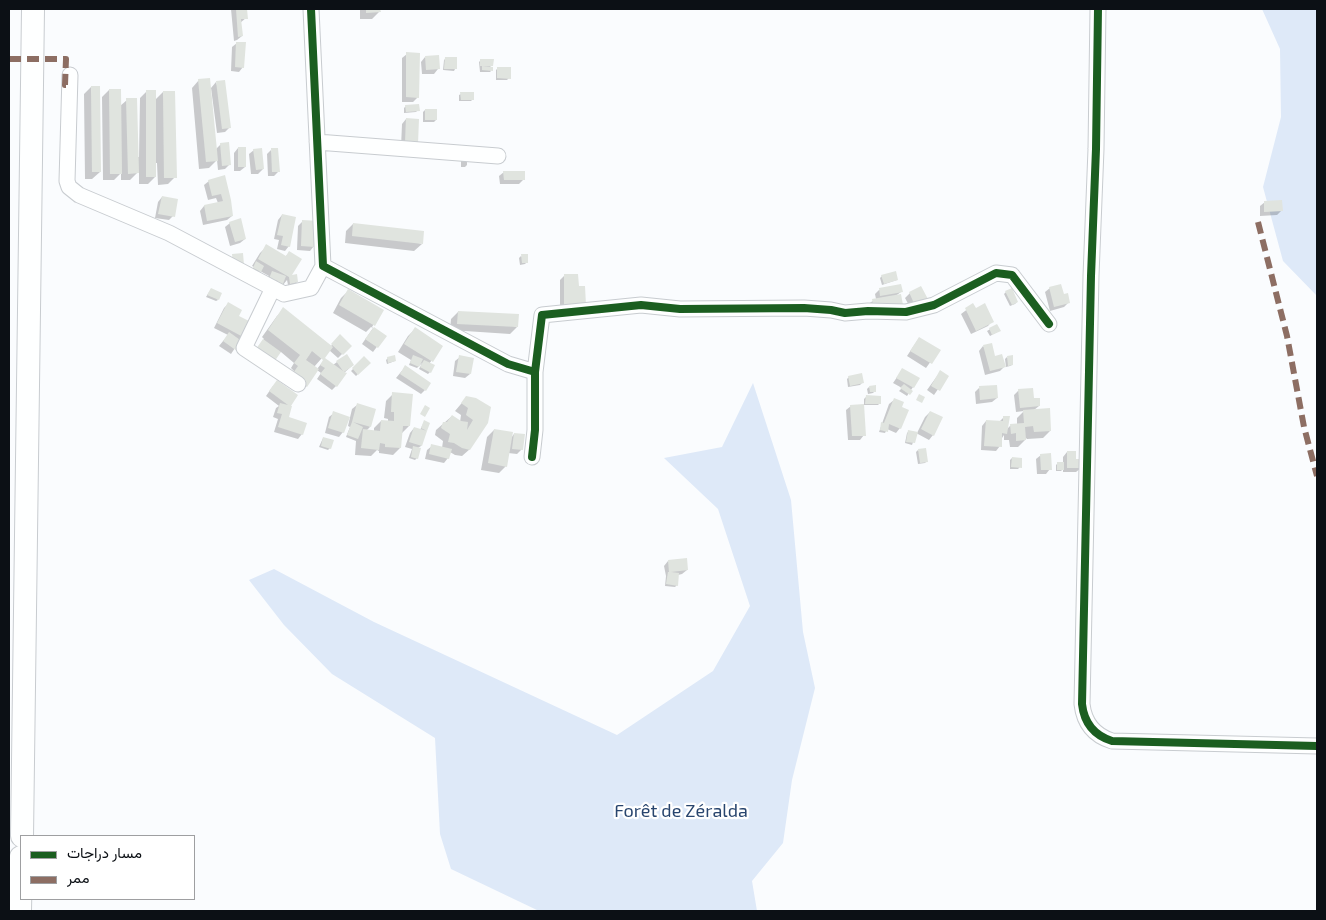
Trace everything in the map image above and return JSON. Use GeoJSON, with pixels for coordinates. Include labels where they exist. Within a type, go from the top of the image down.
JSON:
{"type":"FeatureCollection","features":[{"type":"Feature","properties":{"kind":"highway"},"geometry":{"type":"LineString","coordinates":[[22,835],[33,9]]}},
{"type":"Feature","properties":{"kind":"street"},"geometry":{"type":"LineString","coordinates":[[68,82],[67,181],[69,187],[80,195],[169,233],[284,294],[311,288],[322,266],[311,9]]}},
{"type":"Feature","properties":{"kind":"street"},"geometry":{"type":"LineString","coordinates":[[1098,9],[1097,122],[1091,276],[1082,704],[1085,718],[1088,725],[1098,736],[1112,741],[1317,746]]}},
{"type":"Feature","properties":{"kind":"street"},"geometry":{"type":"LineString","coordinates":[[317,142],[498,156]]}},
{"type":"Feature","properties":{"kind":"street"},"geometry":{"type":"LineString","coordinates":[[322,266],[508,364],[535,372]]}},
{"type":"Feature","properties":{"kind":"street"},"geometry":{"type":"LineString","coordinates":[[532,458],[535,430],[535,372],[542,315],[641,305],[680,309],[804,308],[845,313],[868,311],[906,312],[934,305],[996,273],[1012,275],[1049,324]]}},
{"type":"Feature","properties":{"kind":"street"},"geometry":{"type":"LineString","coordinates":[[273,288],[244,348],[298,384]]}},
{"type":"Feature","properties":{"kind":"green space"},"geometry":{"type":"Polygon","coordinates":[[[1262,9],[1317,9],[1317,296],[1283,261],[1263,187],[1281,117],[1280,49],[1262,9]]]}},
{"type":"Feature","properties":{"kind":"green space","name":"Forêt de Zéralda"},"geometry":{"type":"Polygon","coordinates":[[[753,383],[791,500],[803,632],[815,688],[792,780],[783,843],[752,881],[757,911],[539,911],[451,869],[440,834],[435,738],[332,674],[284,625],[249,580],[274,569],[374,622],[617,735],[713,671],[750,606],[718,509],[664,458],[722,447],[753,383]]]}},
{"type":"Feature","properties":{"kind":"building"},"geometry":{"type":"Polygon","coordinates":[[[236,9],[247,9],[248,19],[241,19],[243,36],[238,37],[236,9]]]}},
{"type":"Feature","properties":{"kind":"building"},"geometry":{"type":"Polygon","coordinates":[[[366,9],[380,9],[381,12],[366,13],[366,9]]]}},
{"type":"Feature","properties":{"kind":"building"},"geometry":{"type":"Polygon","coordinates":[[[236,42],[246,42],[244,68],[235,67],[236,42]]]}},
{"type":"Feature","properties":{"kind":"building"},"geometry":{"type":"Polygon","coordinates":[[[406,52],[420,53],[419,98],[406,97],[406,52]]]}},
{"type":"Feature","properties":{"kind":"building"},"geometry":{"type":"Polygon","coordinates":[[[439,55],[440,69],[426,70],[425,56],[439,55]]]}},
{"type":"Feature","properties":{"kind":"building"},"geometry":{"type":"Polygon","coordinates":[[[445,57],[457,57],[457,69],[444,69],[445,57]]]}},
{"type":"Feature","properties":{"kind":"building"},"geometry":{"type":"Polygon","coordinates":[[[480,59],[494,59],[493,66],[480,66],[480,59]]]}},
{"type":"Feature","properties":{"kind":"building"},"geometry":{"type":"Polygon","coordinates":[[[482,66],[493,67],[493,71],[482,70],[482,66]]]}},
{"type":"Feature","properties":{"kind":"building"},"geometry":{"type":"Polygon","coordinates":[[[497,67],[511,67],[511,79],[497,78],[497,67]]]}},
{"type":"Feature","properties":{"kind":"building"},"geometry":{"type":"Polygon","coordinates":[[[210,78],[218,161],[206,162],[198,79],[210,78]]]}},
{"type":"Feature","properties":{"kind":"building"},"geometry":{"type":"Polygon","coordinates":[[[225,80],[231,128],[222,129],[216,81],[225,80]]]}},
{"type":"Feature","properties":{"kind":"building"},"geometry":{"type":"Polygon","coordinates":[[[91,86],[100,86],[101,172],[92,172],[91,86]]]}},
{"type":"Feature","properties":{"kind":"building"},"geometry":{"type":"Polygon","coordinates":[[[109,89],[121,89],[122,174],[110,174],[109,89]]]}},
{"type":"Feature","properties":{"kind":"building"},"geometry":{"type":"Polygon","coordinates":[[[146,90],[156,90],[156,177],[146,177],[146,90]]]}},
{"type":"Feature","properties":{"kind":"building"},"geometry":{"type":"Polygon","coordinates":[[[163,91],[175,91],[177,178],[164,178],[163,91]]]}},
{"type":"Feature","properties":{"kind":"building"},"geometry":{"type":"Polygon","coordinates":[[[460,92],[474,92],[474,100],[461,100],[460,92]]]}},
{"type":"Feature","properties":{"kind":"building"},"geometry":{"type":"Polygon","coordinates":[[[126,98],[137,98],[139,173],[128,174],[126,98]]]}},
{"type":"Feature","properties":{"kind":"building"},"geometry":{"type":"Polygon","coordinates":[[[419,104],[420,111],[406,112],[405,105],[419,104]]]}},
{"type":"Feature","properties":{"kind":"building"},"geometry":{"type":"Polygon","coordinates":[[[425,109],[437,109],[437,120],[425,120],[425,109]]]}},
{"type":"Feature","properties":{"kind":"building"},"geometry":{"type":"Polygon","coordinates":[[[406,118],[419,119],[418,144],[405,143],[406,118]]]}},
{"type":"Feature","properties":{"kind":"building"},"geometry":{"type":"Polygon","coordinates":[[[229,142],[231,165],[222,166],[220,143],[229,142]]]}},
{"type":"Feature","properties":{"kind":"building"},"geometry":{"type":"Polygon","coordinates":[[[238,147],[246,147],[246,167],[238,167],[238,147]]]}},
{"type":"Feature","properties":{"kind":"building"},"geometry":{"type":"Polygon","coordinates":[[[262,148],[264,169],[256,170],[253,149],[262,148]]]}},
{"type":"Feature","properties":{"kind":"building"},"geometry":{"type":"Polygon","coordinates":[[[271,148],[278,148],[280,172],[272,172],[271,148]]]}},
{"type":"Feature","properties":{"kind":"building"},"geometry":{"type":"Polygon","coordinates":[[[503,171],[525,171],[525,180],[504,180],[503,171]]]}},
{"type":"Feature","properties":{"kind":"building"},"geometry":{"type":"Polygon","coordinates":[[[225,175],[233,216],[207,221],[204,205],[223,201],[221,194],[212,196],[208,180],[225,175]]]}},
{"type":"Feature","properties":{"kind":"building"},"geometry":{"type":"Polygon","coordinates":[[[162,196],[178,199],[175,217],[158,214],[162,196]]]}},
{"type":"Feature","properties":{"kind":"building"},"geometry":{"type":"Polygon","coordinates":[[[1282,200],[1283,211],[1264,212],[1264,201],[1282,200]]]}},
{"type":"Feature","properties":{"kind":"building"},"geometry":{"type":"Polygon","coordinates":[[[282,214],[296,217],[290,247],[281,245],[283,236],[277,235],[282,214]]]}},
{"type":"Feature","properties":{"kind":"building"},"geometry":{"type":"Polygon","coordinates":[[[241,218],[246,239],[235,242],[229,222],[241,218]]]}},
{"type":"Feature","properties":{"kind":"building"},"geometry":{"type":"Polygon","coordinates":[[[302,220],[320,221],[315,247],[301,246],[302,220]]]}},
{"type":"Feature","properties":{"kind":"building"},"geometry":{"type":"Polygon","coordinates":[[[353,223],[424,231],[423,244],[352,236],[353,223]]]}},
{"type":"Feature","properties":{"kind":"building"},"geometry":{"type":"Polygon","coordinates":[[[266,244],[286,256],[289,251],[302,259],[292,275],[297,274],[298,282],[290,284],[289,277],[258,259],[266,244]]]}},
{"type":"Feature","properties":{"kind":"building"},"geometry":{"type":"Polygon","coordinates":[[[243,253],[244,265],[233,266],[232,254],[243,253]]]}},
{"type":"Feature","properties":{"kind":"building"},"geometry":{"type":"Polygon","coordinates":[[[521,254],[528,254],[528,263],[522,263],[521,254]]]}},
{"type":"Feature","properties":{"kind":"building"},"geometry":{"type":"Polygon","coordinates":[[[256,261],[264,266],[261,272],[253,268],[256,261]]]}},
{"type":"Feature","properties":{"kind":"building"},"geometry":{"type":"Polygon","coordinates":[[[272,271],[286,276],[281,289],[267,284],[272,271]]]}},
{"type":"Feature","properties":{"kind":"building"},"geometry":{"type":"Polygon","coordinates":[[[896,271],[898,280],[884,284],[881,275],[896,271]]]}},
{"type":"Feature","properties":{"kind":"building"},"geometry":{"type":"Polygon","coordinates":[[[564,274],[578,274],[579,286],[585,286],[586,305],[564,305],[564,274]]]}},
{"type":"Feature","properties":{"kind":"building"},"geometry":{"type":"Polygon","coordinates":[[[901,284],[903,292],[880,296],[879,288],[901,284]]]}},
{"type":"Feature","properties":{"kind":"building"},"geometry":{"type":"Polygon","coordinates":[[[1061,284],[1064,294],[1068,293],[1070,303],[1054,307],[1049,287],[1061,284]]]}},
{"type":"Feature","properties":{"kind":"building"},"geometry":{"type":"Polygon","coordinates":[[[921,286],[929,301],[916,308],[909,292],[921,286]]]}},
{"type":"Feature","properties":{"kind":"building"},"geometry":{"type":"Polygon","coordinates":[[[211,288],[222,293],[219,300],[207,295],[211,288]]]}},
{"type":"Feature","properties":{"kind":"building"},"geometry":{"type":"Polygon","coordinates":[[[1012,288],[1018,302],[1012,305],[1005,291],[1012,288]]]}},
{"type":"Feature","properties":{"kind":"building"},"geometry":{"type":"Polygon","coordinates":[[[348,289],[384,310],[375,326],[339,305],[348,289]]]}},
{"type":"Feature","properties":{"kind":"building"},"geometry":{"type":"Polygon","coordinates":[[[901,294],[903,305],[874,310],[872,299],[901,294]]]}},
{"type":"Feature","properties":{"kind":"building"},"geometry":{"type":"Polygon","coordinates":[[[228,302],[242,310],[239,316],[253,323],[245,338],[217,323],[228,302]]]}},
{"type":"Feature","properties":{"kind":"building"},"geometry":{"type":"Polygon","coordinates":[[[973,303],[976,308],[985,303],[994,322],[976,331],[965,308],[973,303]]]}},
{"type":"Feature","properties":{"kind":"building"},"geometry":{"type":"Polygon","coordinates":[[[283,307],[333,347],[325,358],[343,371],[336,361],[347,354],[354,365],[344,372],[347,373],[337,387],[320,374],[325,368],[320,365],[323,360],[312,351],[306,360],[319,369],[307,387],[291,376],[298,366],[294,363],[300,355],[268,330],[283,307]]]}},
{"type":"Feature","properties":{"kind":"building"},"geometry":{"type":"Polygon","coordinates":[[[458,311],[519,314],[518,327],[457,324],[458,311]]]}},
{"type":"Feature","properties":{"kind":"building"},"geometry":{"type":"Polygon","coordinates":[[[997,324],[1001,331],[992,335],[989,328],[997,324]]]}},
{"type":"Feature","properties":{"kind":"building"},"geometry":{"type":"Polygon","coordinates":[[[374,327],[387,336],[378,348],[365,339],[374,327]]]}},
{"type":"Feature","properties":{"kind":"building"},"geometry":{"type":"Polygon","coordinates":[[[415,327],[443,346],[433,362],[404,344],[415,327]]]}},
{"type":"Feature","properties":{"kind":"building"},"geometry":{"type":"Polygon","coordinates":[[[229,332],[243,342],[237,351],[223,341],[229,332]]]}},
{"type":"Feature","properties":{"kind":"building"},"geometry":{"type":"Polygon","coordinates":[[[340,334],[352,346],[343,355],[331,344],[340,334]]]}},
{"type":"Feature","properties":{"kind":"building"},"geometry":{"type":"Polygon","coordinates":[[[919,337],[941,350],[932,364],[910,351],[919,337]]]}},
{"type":"Feature","properties":{"kind":"building"},"geometry":{"type":"Polygon","coordinates":[[[263,339],[281,352],[272,365],[254,352],[263,339]]]}},
{"type":"Feature","properties":{"kind":"building"},"geometry":{"type":"Polygon","coordinates":[[[992,343],[995,356],[1002,354],[1006,367],[990,371],[983,345],[992,343]]]}},
{"type":"Feature","properties":{"kind":"building"},"geometry":{"type":"Polygon","coordinates":[[[395,355],[396,361],[388,363],[387,357],[395,355]]]}},
{"type":"Feature","properties":{"kind":"building"},"geometry":{"type":"Polygon","coordinates":[[[413,355],[423,359],[419,367],[410,363],[413,355]]]}},
{"type":"Feature","properties":{"kind":"building"},"geometry":{"type":"Polygon","coordinates":[[[459,355],[474,358],[471,374],[456,372],[459,355]]]}},
{"type":"Feature","properties":{"kind":"building"},"geometry":{"type":"Polygon","coordinates":[[[1013,355],[1013,365],[1008,366],[1007,356],[1013,355]]]}},
{"type":"Feature","properties":{"kind":"building"},"geometry":{"type":"Polygon","coordinates":[[[364,356],[371,363],[358,375],[352,368],[364,356]]]}},
{"type":"Feature","properties":{"kind":"building"},"geometry":{"type":"Polygon","coordinates":[[[424,360],[435,365],[431,373],[420,367],[424,360]]]}},
{"type":"Feature","properties":{"kind":"building"},"geometry":{"type":"Polygon","coordinates":[[[405,365],[431,383],[426,391],[400,374],[405,365]]]}},
{"type":"Feature","properties":{"kind":"building"},"geometry":{"type":"Polygon","coordinates":[[[902,368],[920,378],[914,388],[896,378],[902,368]]]}},
{"type":"Feature","properties":{"kind":"building"},"geometry":{"type":"Polygon","coordinates":[[[940,370],[949,376],[940,391],[931,386],[940,370]]]}},
{"type":"Feature","properties":{"kind":"building"},"geometry":{"type":"Polygon","coordinates":[[[862,373],[864,383],[850,386],[848,376],[862,373]]]}},
{"type":"Feature","properties":{"kind":"building"},"geometry":{"type":"Polygon","coordinates":[[[277,380],[298,395],[291,406],[289,417],[307,423],[303,435],[278,427],[282,414],[277,413],[280,403],[288,405],[269,391],[277,380]]]}},
{"type":"Feature","properties":{"kind":"building"},"geometry":{"type":"Polygon","coordinates":[[[904,384],[913,391],[910,395],[900,388],[904,384]]]}},
{"type":"Feature","properties":{"kind":"building"},"geometry":{"type":"Polygon","coordinates":[[[876,385],[876,392],[870,392],[869,386],[876,385]]]}},
{"type":"Feature","properties":{"kind":"building"},"geometry":{"type":"Polygon","coordinates":[[[997,385],[998,398],[980,400],[979,386],[997,385]]]}},
{"type":"Feature","properties":{"kind":"building"},"geometry":{"type":"Polygon","coordinates":[[[1033,388],[1034,398],[1040,398],[1040,406],[1020,408],[1018,389],[1033,388]]]}},
{"type":"Feature","properties":{"kind":"building"},"geometry":{"type":"Polygon","coordinates":[[[392,392],[413,394],[410,426],[403,426],[401,448],[385,447],[385,444],[380,443],[379,450],[361,448],[363,429],[380,431],[381,420],[394,421],[394,412],[391,412],[392,392]]]}},
{"type":"Feature","properties":{"kind":"building"},"geometry":{"type":"Polygon","coordinates":[[[919,394],[925,397],[922,403],[916,400],[919,394]]]}},
{"type":"Feature","properties":{"kind":"building"},"geometry":{"type":"Polygon","coordinates":[[[866,395],[881,396],[881,404],[865,404],[866,395]]]}},
{"type":"Feature","properties":{"kind":"building"},"geometry":{"type":"Polygon","coordinates":[[[466,396],[476,398],[491,407],[488,423],[470,450],[448,442],[450,434],[441,428],[443,422],[447,422],[452,415],[461,421],[468,422],[467,430],[473,420],[466,415],[468,408],[461,403],[466,396]]]}},
{"type":"Feature","properties":{"kind":"building"},"geometry":{"type":"Polygon","coordinates":[[[894,398],[904,402],[902,407],[909,410],[901,429],[889,424],[888,432],[880,430],[881,422],[884,423],[894,398]]]}},
{"type":"Feature","properties":{"kind":"building"},"geometry":{"type":"Polygon","coordinates":[[[357,403],[376,409],[371,427],[353,422],[363,427],[358,439],[347,435],[357,403]]]}},
{"type":"Feature","properties":{"kind":"building"},"geometry":{"type":"Polygon","coordinates":[[[864,404],[866,436],[852,436],[850,405],[864,404]]]}},
{"type":"Feature","properties":{"kind":"building"},"geometry":{"type":"Polygon","coordinates":[[[425,405],[430,408],[425,417],[420,414],[425,405]]]}},
{"type":"Feature","properties":{"kind":"building"},"geometry":{"type":"Polygon","coordinates":[[[1050,408],[1051,431],[1034,432],[1033,426],[1025,427],[1026,440],[1016,441],[1016,433],[1011,434],[1010,424],[1024,423],[1023,410],[1050,408]]]}},
{"type":"Feature","properties":{"kind":"building"},"geometry":{"type":"Polygon","coordinates":[[[333,411],[350,417],[344,433],[328,428],[333,411]]]}},
{"type":"Feature","properties":{"kind":"building"},"geometry":{"type":"Polygon","coordinates":[[[930,411],[943,417],[934,436],[921,429],[930,411]]]}},
{"type":"Feature","properties":{"kind":"building"},"geometry":{"type":"Polygon","coordinates":[[[1003,416],[1010,416],[1007,434],[1002,433],[1002,447],[984,446],[986,420],[1003,421],[1003,416]]]}},
{"type":"Feature","properties":{"kind":"building"},"geometry":{"type":"Polygon","coordinates":[[[424,420],[430,423],[427,431],[421,428],[424,420]]]}},
{"type":"Feature","properties":{"kind":"building"},"geometry":{"type":"Polygon","coordinates":[[[414,427],[427,431],[422,446],[409,442],[414,427]]]}},
{"type":"Feature","properties":{"kind":"building"},"geometry":{"type":"Polygon","coordinates":[[[494,429],[513,432],[507,467],[488,463],[494,429]]]}},
{"type":"Feature","properties":{"kind":"building"},"geometry":{"type":"Polygon","coordinates":[[[908,430],[918,432],[915,443],[906,442],[908,430]]]}},
{"type":"Feature","properties":{"kind":"building"},"geometry":{"type":"Polygon","coordinates":[[[514,433],[525,434],[523,450],[512,449],[514,433]]]}},
{"type":"Feature","properties":{"kind":"building"},"geometry":{"type":"Polygon","coordinates":[[[323,437],[334,440],[331,449],[321,446],[323,437]]]}},
{"type":"Feature","properties":{"kind":"building"},"geometry":{"type":"Polygon","coordinates":[[[431,444],[452,449],[449,459],[429,454],[431,444]]]}},
{"type":"Feature","properties":{"kind":"building"},"geometry":{"type":"Polygon","coordinates":[[[413,446],[421,448],[418,459],[411,457],[413,446]]]}},
{"type":"Feature","properties":{"kind":"building"},"geometry":{"type":"Polygon","coordinates":[[[926,448],[928,462],[920,463],[918,449],[926,448]]]}},
{"type":"Feature","properties":{"kind":"building"},"geometry":{"type":"Polygon","coordinates":[[[1067,451],[1076,451],[1076,459],[1082,459],[1082,468],[1067,468],[1067,451]]]}},
{"type":"Feature","properties":{"kind":"building"},"geometry":{"type":"Polygon","coordinates":[[[1051,453],[1052,470],[1041,470],[1040,454],[1051,453]]]}},
{"type":"Feature","properties":{"kind":"building"},"geometry":{"type":"Polygon","coordinates":[[[1012,457],[1022,458],[1022,468],[1011,467],[1012,457]]]}},
{"type":"Feature","properties":{"kind":"building"},"geometry":{"type":"Polygon","coordinates":[[[1057,462],[1064,462],[1064,470],[1057,470],[1057,462]]]}},
{"type":"Feature","properties":{"kind":"building"},"geometry":{"type":"Polygon","coordinates":[[[687,558],[688,570],[671,572],[679,573],[678,586],[666,584],[669,572],[668,560],[687,558]]]}},
{"type":"Feature","properties":{"kind":"marked path"},"geometry":{"type":"LineString","coordinates":[[9,59],[66,59],[65,85],[69,85]]}},
{"type":"Feature","properties":{"kind":"marked path"},"geometry":{"type":"LineString","coordinates":[[1258,222],[1287,336],[1304,427],[1317,476]]}},
{"type":"Feature","properties":{"kind":"cycle path"},"geometry":{"type":"LineString","coordinates":[[311,9],[323,266],[508,364],[535,372]]}},
{"type":"Feature","properties":{"kind":"cycle path"},"geometry":{"type":"LineString","coordinates":[[1098,9],[1083,711],[1091,727],[1100,735],[1112,741],[1317,746]]}},
{"type":"Feature","properties":{"kind":"cycle path"},"geometry":{"type":"LineString","coordinates":[[532,457],[535,430],[535,372],[542,315],[641,305],[680,309],[804,308],[845,313],[868,311],[906,312],[934,305],[996,273],[1012,275],[1049,324]]}}]}
